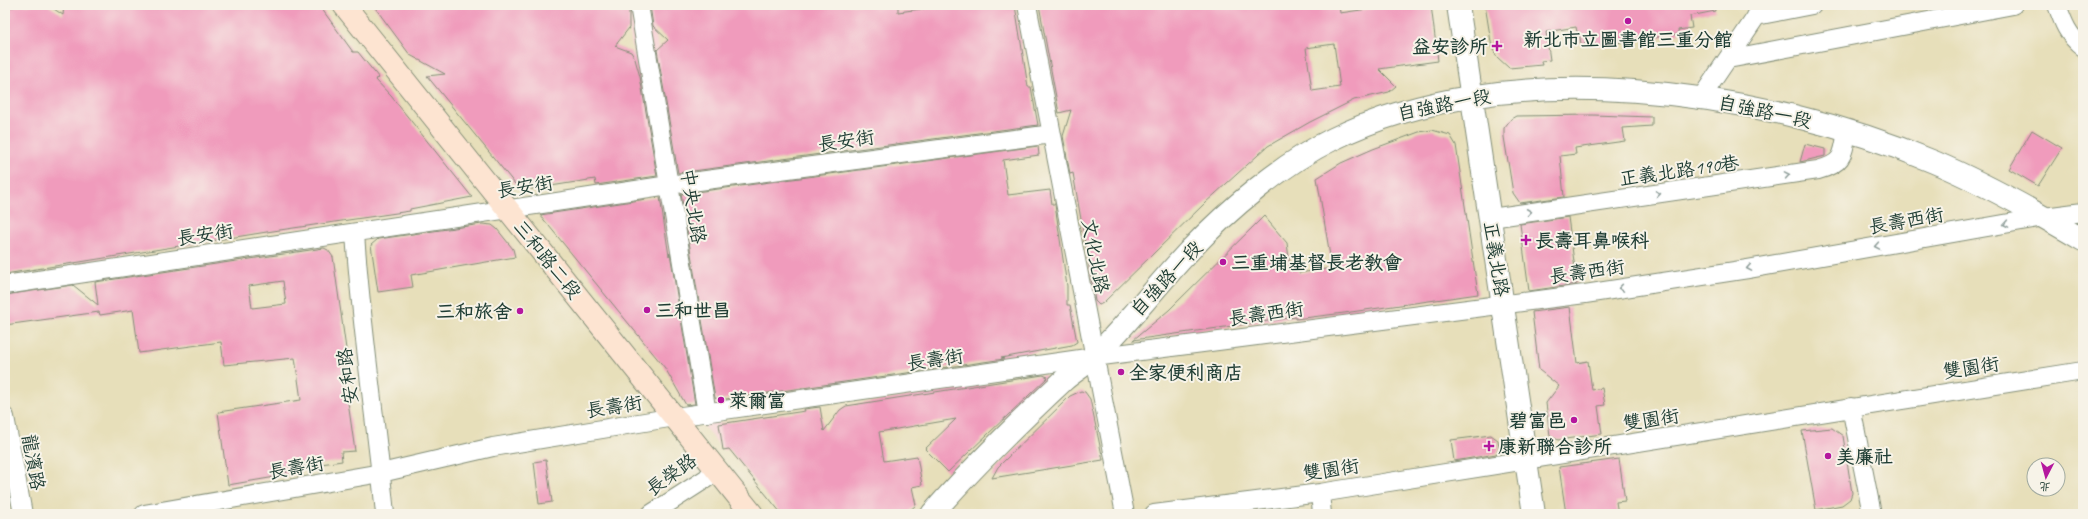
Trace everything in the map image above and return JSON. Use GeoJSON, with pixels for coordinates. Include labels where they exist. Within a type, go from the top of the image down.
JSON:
{"type":"FeatureCollection","features":[{"type":"Feature","properties":{"kind":"main road","name":"三和路二段"},"geometry":{"type":"LineString","coordinates":[[344,5],[752,514]]}},
{"type":"Feature","properties":{"kind":"street","name":"中央北路"},"geometry":{"type":"LineString","coordinates":[[639,5],[707,413]]}},
{"type":"Feature","properties":{"kind":"street","name":"文化北路"},"geometry":{"type":"LineString","coordinates":[[1027,5],[1125,514]]}},
{"type":"Feature","properties":{"kind":"street","name":"正義北路"},"geometry":{"type":"LineString","coordinates":[[1458,5],[1504,303],[1534,514]]}},
{"type":"Feature","properties":{"kind":"street"},"geometry":{"type":"LineString","coordinates":[[1701,98],[1760,11],[1812,5]]}},
{"type":"Feature","properties":{"kind":"street"},"geometry":{"type":"LineString","coordinates":[[1728,59],[2013,5]]}},
{"type":"Feature","properties":{"kind":"street"},"geometry":{"type":"LineString","coordinates":[[2057,5],[2066,30],[2074,40],[2083,47]]}},
{"type":"Feature","properties":{"kind":"street","name":"自強路一段"},"geometry":{"type":"LineString","coordinates":[[932,514],[956,486],[1062,382],[1094,357],[1191,249],[1238,206],[1306,153],[1332,139],[1379,118],[1429,103],[1472,96],[1553,90],[1606,90],[1701,98],[1770,110],[1847,130],[1934,162],[2000,192],[2083,240]]}},
{"type":"Feature","properties":{"kind":"street","name":"正義北路190巷"},"geometry":{"type":"LineString","coordinates":[[1491,218],[1818,170],[1832,166],[1840,160],[1847,130]]}},
{"type":"Feature","properties":{"kind":"street","name":"長安街"},"geometry":{"type":"LineString","coordinates":[[5,285],[669,185],[1052,134]]}},
{"type":"Feature","properties":{"kind":"street","name":"長壽西街"},"geometry":{"type":"LineString","coordinates":[[1094,357],[1504,303],[1585,294],[1748,269],[2044,217],[2083,212]]}},
{"type":"Feature","properties":{"kind":"street","name":"安和路"},"geometry":{"type":"LineString","coordinates":[[355,233],[358,286],[385,514]]}},
{"type":"Feature","properties":{"kind":"street","name":"長壽街"},"geometry":{"type":"LineString","coordinates":[[144,514],[381,473],[493,447],[707,413],[1094,357]]}},
{"type":"Feature","properties":{"kind":"street","name":"雙園街"},"geometry":{"type":"LineString","coordinates":[[1154,514],[1320,493],[2083,371]]}},
{"type":"Feature","properties":{"kind":"street"},"geometry":{"type":"LineString","coordinates":[[1852,407],[1872,514]]}},
{"type":"Feature","properties":{"kind":"street","name":"龍濱路"},"geometry":{"type":"LineString","coordinates":[[5,416],[22,514]]}},
{"type":"Feature","properties":{"kind":"street","name":"長榮路"},"geometry":{"type":"LineString","coordinates":[[651,514],[707,478],[715,467]]}},
{"type":"Feature","properties":{"kind":"street"},"geometry":{"type":"LineString","coordinates":[[1320,493],[1322,514]]}},
{"type":"Feature","properties":{"kind":"shaded area"},"geometry":{"type":"Polygon","coordinates":[[[625,5],[651,5],[724,451],[696,417],[625,5]]]}},
{"type":"Feature","properties":{"kind":"building"},"geometry":{"type":"Polygon","coordinates":[[[24,5],[48,5],[63,15],[64,5],[319,5],[353,52],[358,52],[379,78],[375,79],[391,96],[472,197],[410,209],[410,211],[273,231],[5,274],[5,8],[24,5]]]}},
{"type":"Feature","properties":{"kind":"building"},"geometry":{"type":"Polygon","coordinates":[[[373,5],[629,5],[629,28],[615,46],[631,52],[635,59],[640,77],[657,176],[596,185],[595,179],[532,189],[515,184],[427,76],[445,74],[410,55],[373,5]]]}},
{"type":"Feature","properties":{"kind":"building"},"geometry":{"type":"Polygon","coordinates":[[[650,5],[898,5],[898,12],[951,5],[1015,5],[1028,87],[1031,87],[1038,125],[678,173],[657,50],[668,40],[653,26],[650,5]]]}},
{"type":"Feature","properties":{"kind":"building"},"geometry":{"type":"Polygon","coordinates":[[[1039,5],[1339,5],[1340,13],[1381,7],[1381,5],[1431,5],[1438,61],[1379,69],[1396,86],[1389,92],[1354,100],[1310,122],[1268,146],[1205,203],[1103,303],[1099,305],[1095,301],[1073,173],[1070,174],[1063,136],[1071,110],[1059,113],[1039,5]],[[1334,44],[1306,48],[1312,91],[1340,87],[1334,44]]]}},
{"type":"Feature","properties":{"kind":"building"},"geometry":{"type":"Polygon","coordinates":[[[1485,5],[1714,5],[1715,11],[1690,16],[1692,28],[1678,30],[1679,34],[1595,46],[1594,42],[1581,44],[1579,32],[1577,32],[1576,27],[1546,32],[1550,60],[1541,61],[1542,65],[1509,68],[1497,57],[1492,48],[1485,5]]]}},
{"type":"Feature","properties":{"kind":"building"},"geometry":{"type":"Polygon","coordinates":[[[1593,115],[1652,117],[1652,126],[1623,128],[1625,141],[1575,148],[1576,154],[1560,156],[1564,197],[1520,203],[1513,193],[1504,137],[1504,128],[1511,119],[1516,116],[1593,115]]]}},
{"type":"Feature","properties":{"kind":"building"},"geometry":{"type":"Polygon","coordinates":[[[1432,130],[1450,135],[1456,145],[1478,294],[1344,313],[1296,319],[1296,317],[1133,340],[1169,310],[1264,216],[1287,243],[1290,266],[1297,265],[1299,273],[1332,268],[1317,178],[1341,163],[1373,149],[1419,132],[1432,130]]]}},
{"type":"Feature","properties":{"kind":"building"},"geometry":{"type":"Polygon","coordinates":[[[2032,130],[2062,148],[2038,186],[2009,169],[2032,130]]]}},
{"type":"Feature","properties":{"kind":"building"},"geometry":{"type":"Polygon","coordinates":[[[1805,144],[1825,149],[1825,156],[1800,162],[1805,144]]]}},
{"type":"Feature","properties":{"kind":"building"},"geometry":{"type":"Polygon","coordinates":[[[1038,146],[1039,155],[1003,160],[1008,195],[1050,190],[1052,204],[1055,204],[1067,286],[1067,305],[1070,305],[1077,342],[1072,345],[1001,358],[1004,359],[719,400],[715,398],[681,194],[1038,146]]]}},
{"type":"Feature","properties":{"kind":"building"},"geometry":{"type":"Polygon","coordinates":[[[660,197],[695,404],[686,405],[665,368],[540,215],[660,197]]]}},
{"type":"Feature","properties":{"kind":"building"},"geometry":{"type":"Polygon","coordinates":[[[1568,217],[1577,284],[1529,291],[1520,224],[1568,217]]]}},
{"type":"Feature","properties":{"kind":"building"},"geometry":{"type":"Polygon","coordinates":[[[482,224],[492,225],[497,229],[513,249],[515,257],[411,275],[413,287],[378,292],[371,245],[378,239],[482,224]]]}},
{"type":"Feature","properties":{"kind":"building"},"geometry":{"type":"Polygon","coordinates":[[[324,248],[328,250],[333,257],[346,349],[342,360],[355,451],[341,452],[342,461],[286,469],[287,475],[228,485],[218,412],[301,400],[295,358],[224,365],[221,342],[139,353],[133,310],[100,315],[99,312],[5,325],[5,295],[73,285],[98,305],[95,282],[324,248]],[[283,281],[249,286],[252,308],[286,304],[283,281]]]}},
{"type":"Feature","properties":{"kind":"building"},"geometry":{"type":"Polygon","coordinates":[[[1570,307],[1577,363],[1588,361],[1592,390],[1602,388],[1605,405],[1598,406],[1602,434],[1558,440],[1550,436],[1546,403],[1559,386],[1539,370],[1532,312],[1570,307]]]}},
{"type":"Feature","properties":{"kind":"building"},"geometry":{"type":"Polygon","coordinates":[[[1043,375],[1048,377],[948,472],[925,449],[956,419],[879,432],[884,461],[917,456],[922,485],[912,487],[916,505],[906,514],[781,513],[729,449],[723,450],[719,424],[805,411],[804,409],[820,407],[824,431],[840,410],[846,406],[1043,375]]]}},
{"type":"Feature","properties":{"kind":"building"},"geometry":{"type":"Polygon","coordinates":[[[1081,391],[1085,392],[1090,399],[1103,460],[992,478],[998,467],[1070,396],[1081,391]]]}},
{"type":"Feature","properties":{"kind":"building"},"geometry":{"type":"Polygon","coordinates":[[[1832,428],[1843,436],[1852,493],[1850,499],[1842,505],[1816,510],[1802,431],[1832,428]]]}},
{"type":"Feature","properties":{"kind":"building"},"geometry":{"type":"Polygon","coordinates":[[[1491,435],[1498,440],[1499,449],[1496,454],[1454,461],[1451,440],[1491,435]]]}},
{"type":"Feature","properties":{"kind":"building"},"geometry":{"type":"Polygon","coordinates":[[[1619,459],[1625,501],[1616,502],[1618,514],[1566,514],[1559,467],[1619,459]]]}},
{"type":"Feature","properties":{"kind":"building"},"geometry":{"type":"Polygon","coordinates":[[[546,460],[552,502],[539,504],[534,462],[546,460]]]}},
{"type":"Feature","properties":{"kind":"place","name":"新北市立圖書館三重分館"},"geometry":{"type":"Point","coordinates":[1628,21]}},
{"type":"Feature","properties":{"kind":"place","name":"益安診所"},"geometry":{"type":"Point","coordinates":[1497,46]}},
{"type":"Feature","properties":{"kind":"place","name":"長壽耳鼻喉科"},"geometry":{"type":"Point","coordinates":[1526,240]}},
{"type":"Feature","properties":{"kind":"place","name":"三重埔基督長老教會"},"geometry":{"type":"Point","coordinates":[1223,262]}},
{"type":"Feature","properties":{"kind":"place","name":"三和世昌"},"geometry":{"type":"Point","coordinates":[647,310]}},
{"type":"Feature","properties":{"kind":"place","name":"三和旅舍"},"geometry":{"type":"Point","coordinates":[520,311]}},
{"type":"Feature","properties":{"kind":"place","name":"全家便利商店"},"geometry":{"type":"Point","coordinates":[1121,372]}},
{"type":"Feature","properties":{"kind":"place","name":"萊爾富"},"geometry":{"type":"Point","coordinates":[721,400]}},
{"type":"Feature","properties":{"kind":"place","name":"碧富邑"},"geometry":{"type":"Point","coordinates":[1574,420]}},
{"type":"Feature","properties":{"kind":"place","name":"康新聯合診所"},"geometry":{"type":"Point","coordinates":[1489,446]}},
{"type":"Feature","properties":{"kind":"place","name":"美廉社"},"geometry":{"type":"Point","coordinates":[1828,456]}}]}
